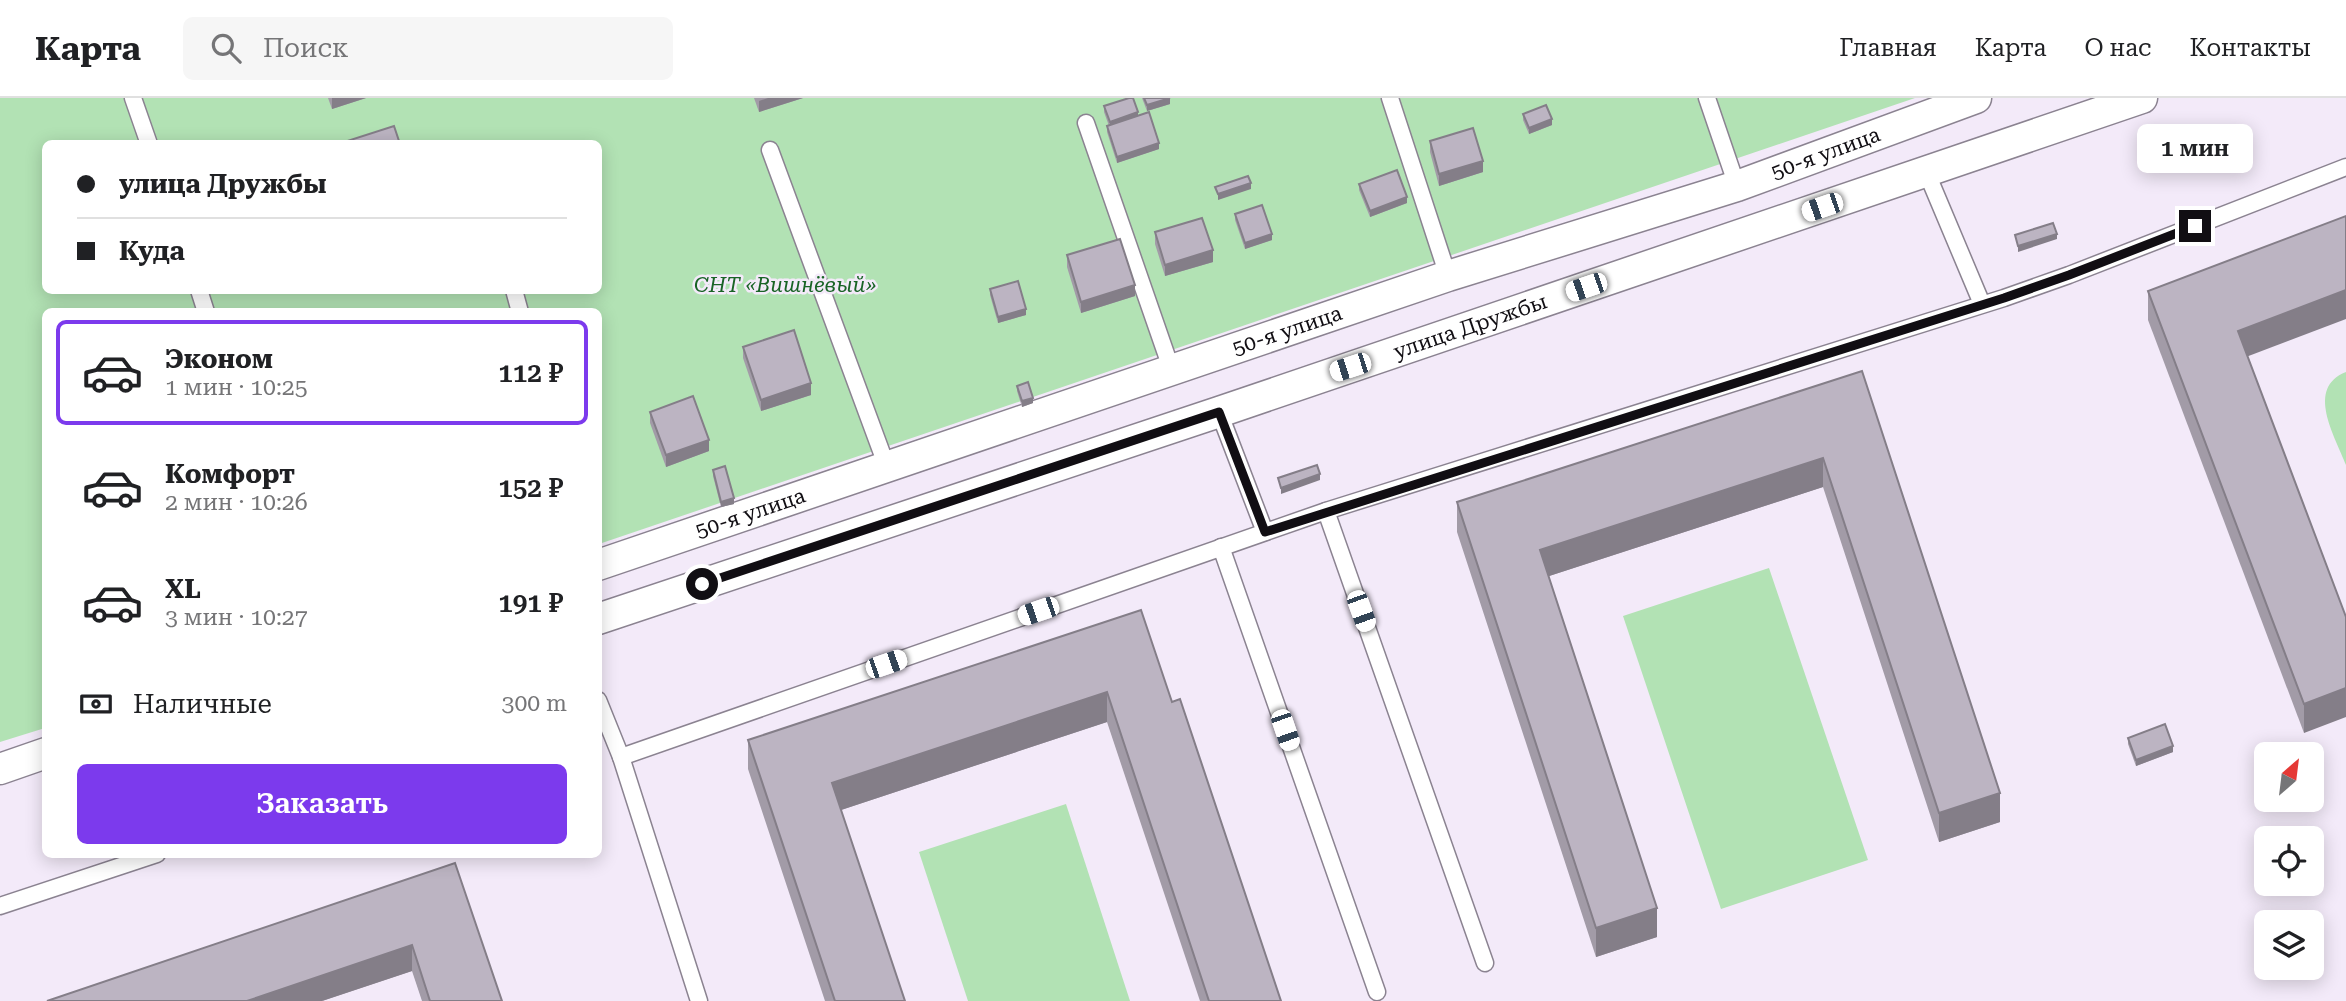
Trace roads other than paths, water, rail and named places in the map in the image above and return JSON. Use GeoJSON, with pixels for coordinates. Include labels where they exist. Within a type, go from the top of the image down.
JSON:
{"type":"FeatureCollection","features":[{"type":"Feature","properties":{"kind":"street","name":"50-я улица"},"geometry":{"type":"LineString","coordinates":[[602,561],[1448,276],[1737,186],[1976,98]]}},
{"type":"Feature","properties":{"kind":"street","name":"улица Дружбы"},"geometry":{"type":"LineString","coordinates":[[602,618],[1219,412],[2142,98]]}},
{"type":"Feature","properties":{"kind":"street"},"geometry":{"type":"LineString","coordinates":[[0,769],[42,754]]}},
{"type":"Feature","properties":{"kind":"lane"},"geometry":{"type":"LineString","coordinates":[[133,98],[148,140]]}},
{"type":"Feature","properties":{"kind":"lane"},"geometry":{"type":"LineString","coordinates":[[1390,98],[1448,276]]}},
{"type":"Feature","properties":{"kind":"lane"},"geometry":{"type":"LineString","coordinates":[[1707,98],[1737,186]]}},
{"type":"Feature","properties":{"kind":"lane"},"geometry":{"type":"LineString","coordinates":[[1086,123],[1172,370]]}},
{"type":"Feature","properties":{"kind":"lane"},"geometry":{"type":"LineString","coordinates":[[770,150],[887,467]]}},
{"type":"Feature","properties":{"kind":"lane"},"geometry":{"type":"LineString","coordinates":[[621,757],[1326,511],[2069,275],[2346,167]]}},
{"type":"Feature","properties":{"kind":"lane"},"geometry":{"type":"LineString","coordinates":[[1926,171],[1982,304]]}},
{"type":"Feature","properties":{"kind":"lane"},"geometry":{"type":"LineString","coordinates":[[1219,412],[1265,532]]}},
{"type":"Feature","properties":{"kind":"lane"},"geometry":{"type":"LineString","coordinates":[[1326,511],[1485,963]]}},
{"type":"Feature","properties":{"kind":"lane"},"geometry":{"type":"LineString","coordinates":[[1221,547],[1377,992]]}},
{"type":"Feature","properties":{"kind":"lane"},"geometry":{"type":"LineString","coordinates":[[602,710],[621,757],[699,1001]]}},
{"type":"Feature","properties":{"kind":"lane"},"geometry":{"type":"LineString","coordinates":[[0,906],[146,858]]}},
{"type":"Feature","properties":{"kind":"park label","name":"СНТ «Вишнёвый»"},"geometry":{"type":"Point","coordinates":[785,285]}}]}
